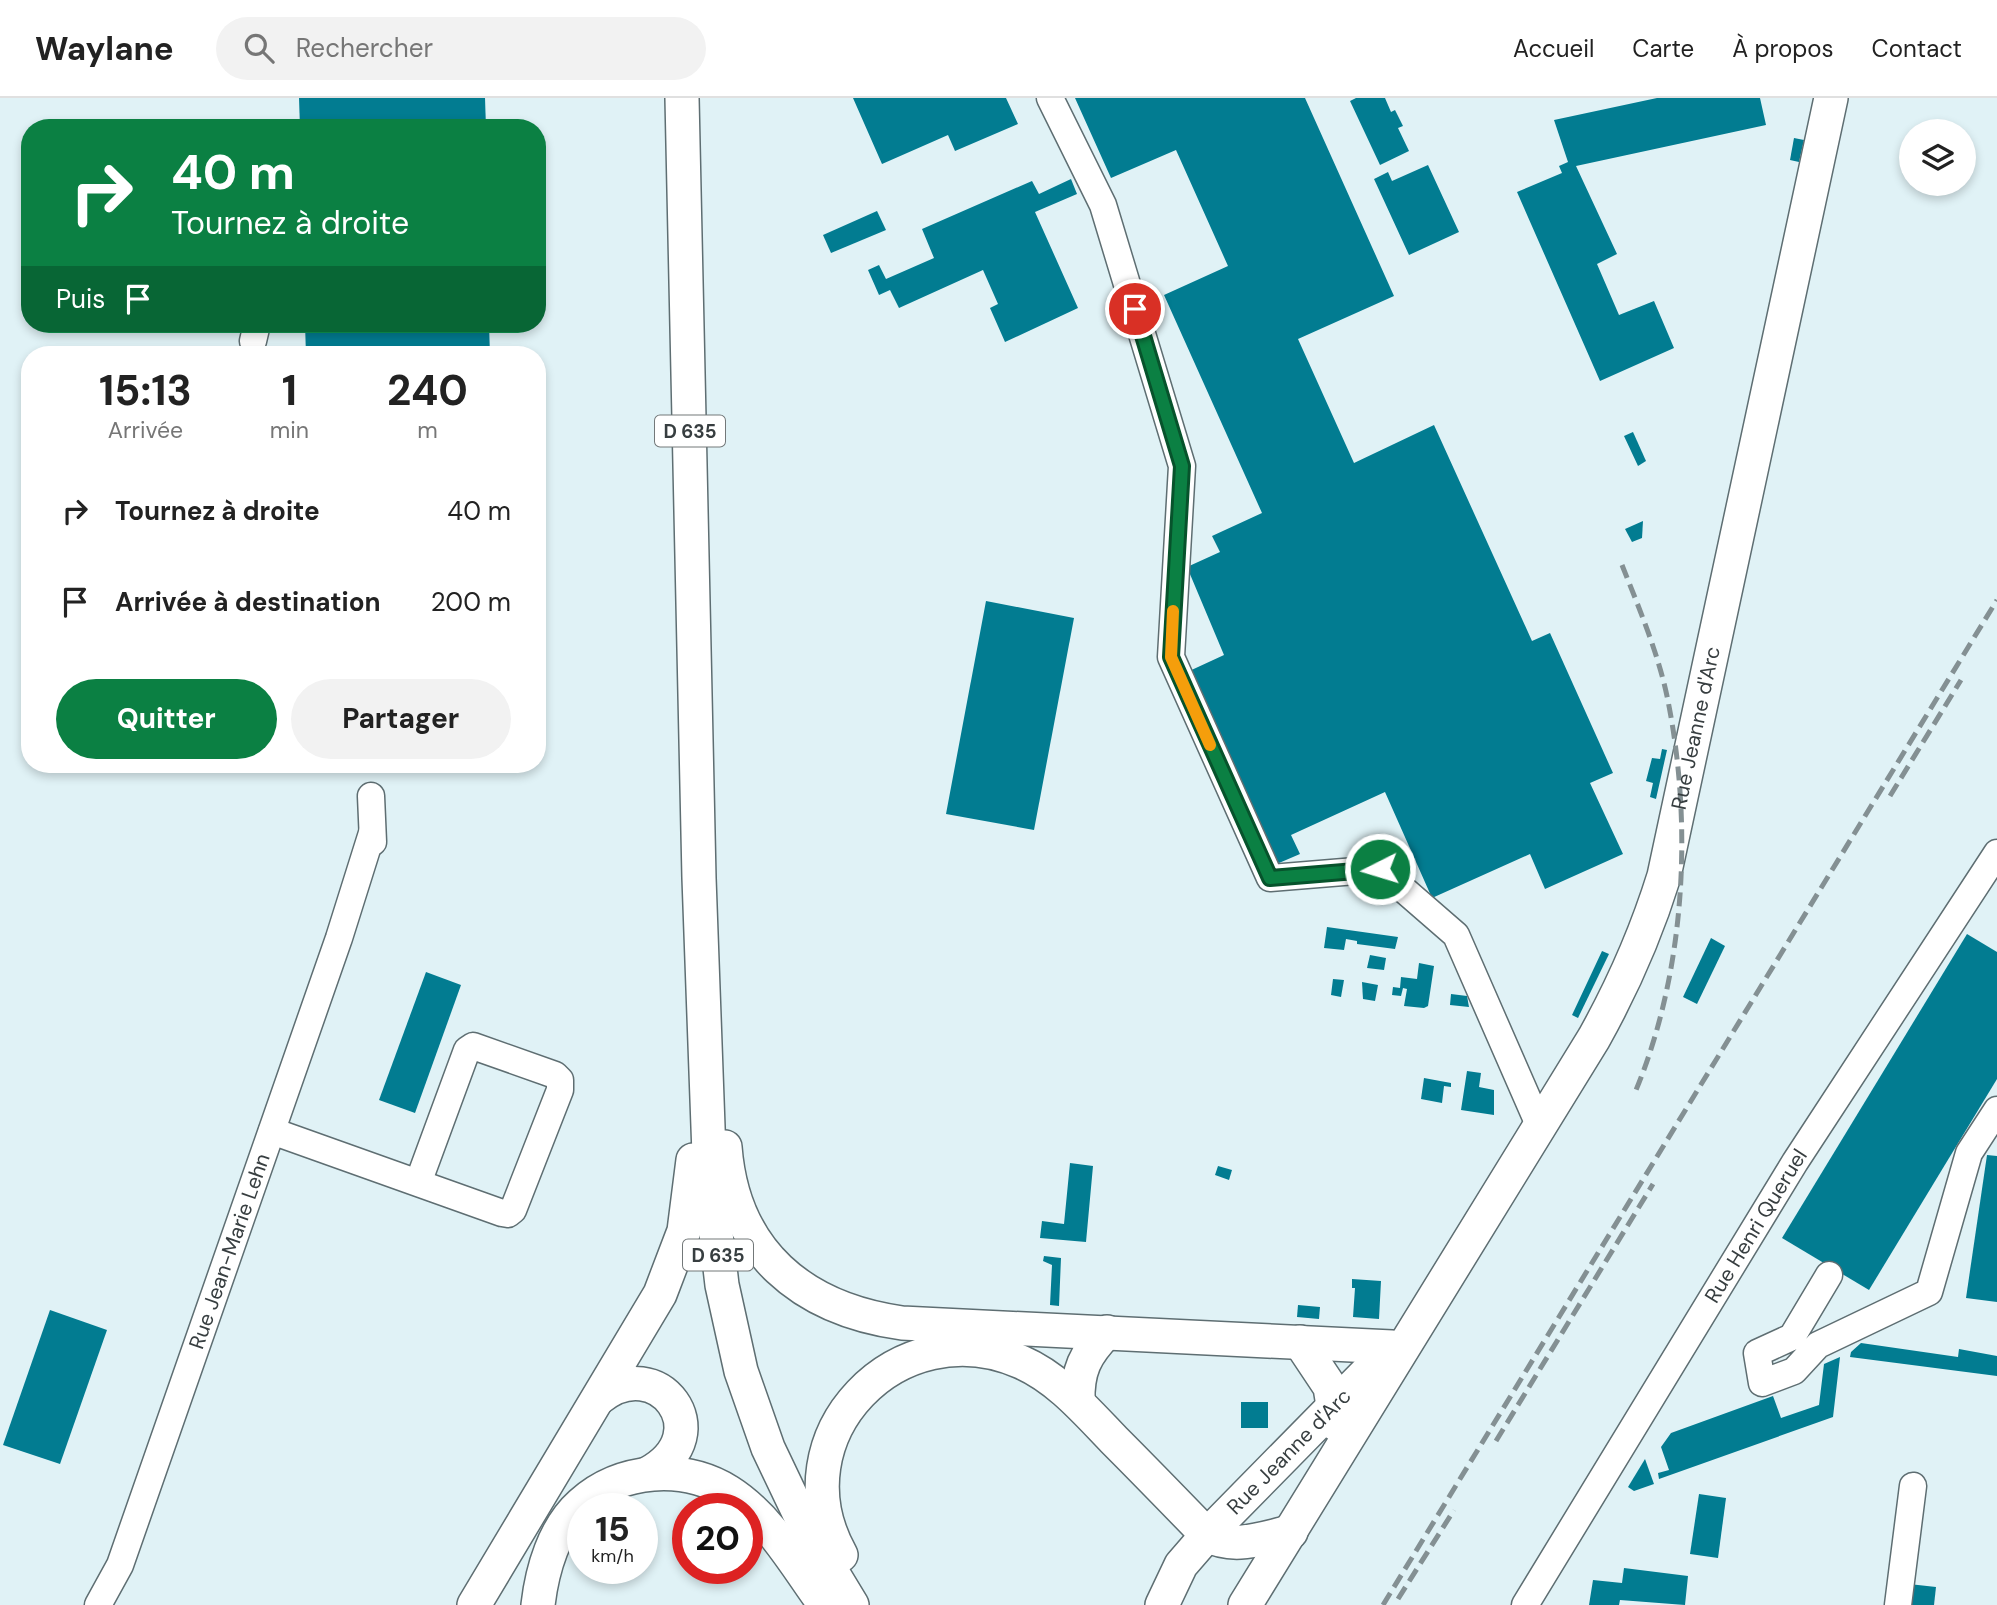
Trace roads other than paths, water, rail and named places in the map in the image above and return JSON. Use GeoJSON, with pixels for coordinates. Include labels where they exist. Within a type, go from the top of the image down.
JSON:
{"type":"FeatureCollection","features":[{"type":"Feature","properties":{"kind":"main road","name":"D 635"},"geometry":{"type":"LineString","coordinates":[[682,98],[699,878],[710,1182],[722,1285],[741,1371],[768,1447],[809,1534],[852,1605]]}},
{"type":"Feature","properties":{"kind":"main road","name":"Rue Jeanne d'Arc"},"geometry":{"type":"LineString","coordinates":[[1245,1605],[1540,1127],[1616,998],[1651,918],[1664,876],[1831,98]]}},
{"type":"Feature","properties":{"kind":"main road"},"geometry":{"type":"LineString","coordinates":[[697,764],[730,1179],[755,1241],[774,1265],[802,1288],[832,1306],[862,1317],[902,1323],[1392,1347]]}},
{"type":"Feature","properties":{"kind":"main road"},"geometry":{"type":"LineString","coordinates":[[474,1605],[660,1294],[684,1231],[693,1160],[699,878]]}},
{"type":"Feature","properties":{"kind":"main road","name":"Rue Jeanne d'Arc"},"geometry":{"type":"LineString","coordinates":[[1162,1605],[1181,1565],[1207,1535],[1429,1306]]}},
{"type":"Feature","properties":{"kind":"main road"},"geometry":{"type":"LineString","coordinates":[[1078,1402],[1080,1369],[1092,1347],[1107,1332]]}},
{"type":"Feature","properties":{"kind":"main road"},"geometry":{"type":"LineString","coordinates":[[1300,1342],[1322,1372],[1335,1404],[1337,1415],[1330,1468]]}},
{"type":"Feature","properties":{"kind":"main road"},"geometry":{"type":"LineString","coordinates":[[870,1605],[830,1531],[824,1508],[823,1481],[827,1454],[837,1427],[863,1387],[880,1374],[917,1356],[955,1348],[1001,1354],[1041,1371],[1078,1402],[1207,1535],[1232,1544],[1291,1532]]}},
{"type":"Feature","properties":{"kind":"main road"},"geometry":{"type":"LineString","coordinates":[[538,1605],[548,1561],[559,1532],[580,1504],[610,1485],[649,1473],[667,1463],[677,1451],[682,1433],[680,1416],[672,1401],[659,1389],[631,1382],[618,1385],[599,1398]]}},
{"type":"Feature","properties":{"kind":"main road"},"geometry":{"type":"LineString","coordinates":[[649,1473],[677,1474],[715,1484],[743,1502],[774,1536],[825,1605]]}},
{"type":"Feature","properties":{"kind":"street"},"geometry":{"type":"LineString","coordinates":[[1050,98],[1103,205],[1182,466],[1171,657],[1270,878],[1380,869],[1456,935],[1540,1127]]}},
{"type":"Feature","properties":{"kind":"street","name":"Rue Jean-Marie Lehn"},"geometry":{"type":"LineString","coordinates":[[98,1605],[120,1565],[339,938],[373,837],[371,796]]}},
{"type":"Feature","properties":{"kind":"street","name":"Rue Henri Queruel"},"geometry":{"type":"LineString","coordinates":[[1525,1605],[1795,1162],[1997,853]]}},
{"type":"Feature","properties":{"kind":"street"},"geometry":{"type":"LineString","coordinates":[[272,1131],[418,1183],[509,1214],[513,1210],[550,1114],[560,1080],[555,1075],[473,1046],[467,1050],[418,1183]]}},
{"type":"Feature","properties":{"kind":"street"},"geometry":{"type":"LineString","coordinates":[[1829,1275],[1792,1337],[1757,1353],[1762,1383],[1794,1371],[1818,1345],[1929,1292],[1969,1153],[1997,1110]]}},
{"type":"Feature","properties":{"kind":"street"},"geometry":{"type":"LineString","coordinates":[[1898,1605],[1913,1486]]}},
{"type":"Feature","properties":{"kind":"street","name":"Rue Jean-Marie Lehn"},"geometry":{"type":"LineString","coordinates":[[119,1605],[120,1565]]}},
{"type":"Feature","properties":{"kind":"railway"},"geometry":{"type":"LineString","coordinates":[[1622,565],[1654,649],[1668,701],[1676,749],[1682,848],[1680,898],[1665,997],[1636,1090]]}},
{"type":"Feature","properties":{"kind":"railway"},"geometry":{"type":"LineString","coordinates":[[1383,1605],[1997,600]]}},
{"type":"Feature","properties":{"kind":"railway"},"geometry":{"type":"LineString","coordinates":[[1890,796],[1961,680]]}},
{"type":"Feature","properties":{"kind":"railway"},"geometry":{"type":"LineString","coordinates":[[1496,1441],[1653,1184]]}},
{"type":"Feature","properties":{"kind":"railway"},"geometry":{"type":"LineString","coordinates":[[1398,1599],[1454,1510]]}}]}
